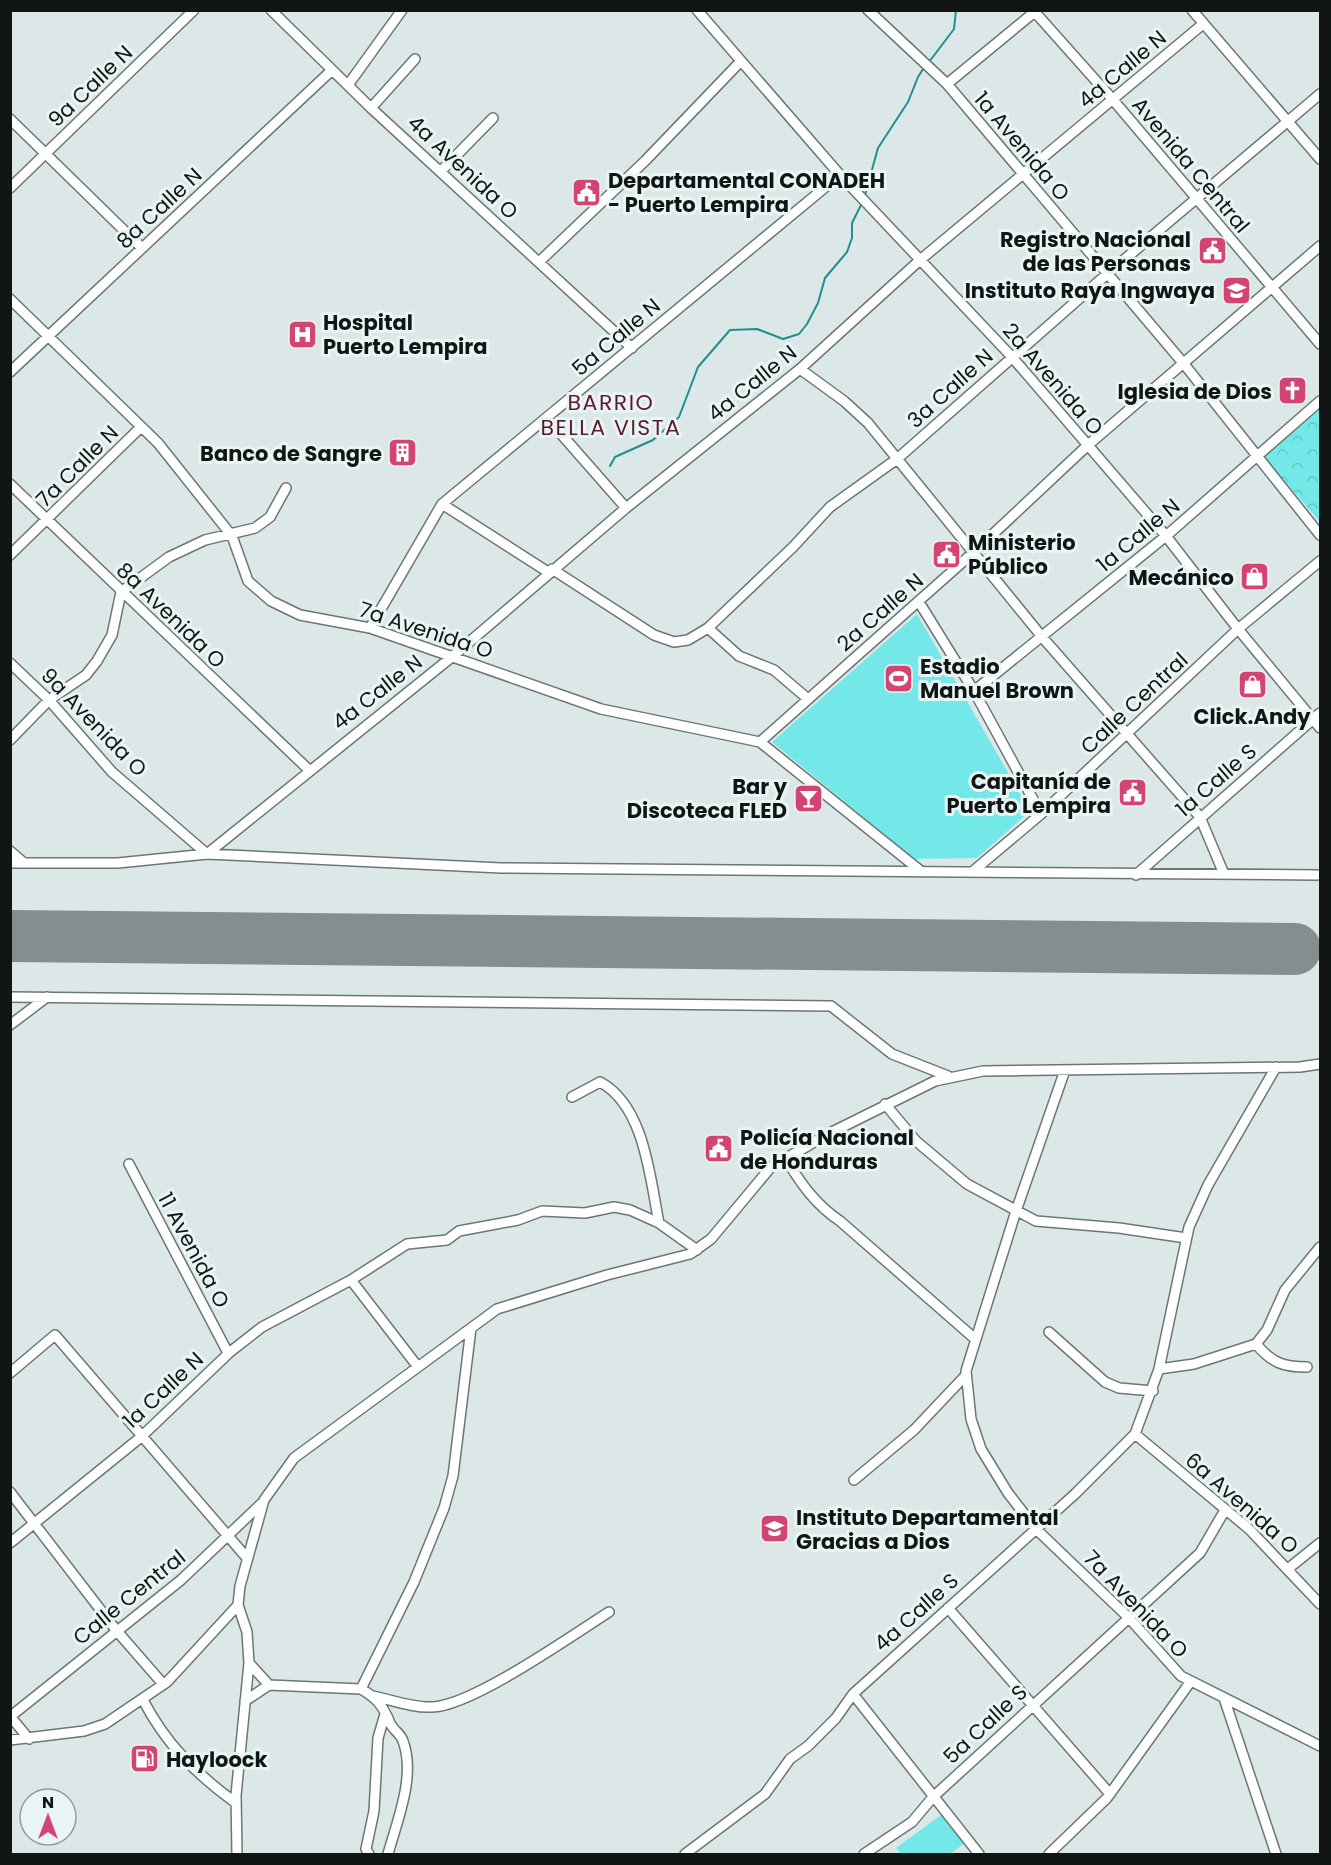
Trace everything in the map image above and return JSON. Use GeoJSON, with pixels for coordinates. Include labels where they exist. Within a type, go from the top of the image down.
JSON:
{"type":"FeatureCollection","features":[{"type":"Feature","properties":{"kind":"street","name":"9a Calle N"},"geometry":{"type":"LineString","coordinates":[[10,188],[194,10]]}},
{"type":"Feature","properties":{"kind":"street","name":"4a Avenida O"},"geometry":{"type":"LineString","coordinates":[[271,10],[371,108],[632,348]]}},
{"type":"Feature","properties":{"kind":"street"},"geometry":{"type":"LineString","coordinates":[[348,85],[402,10]]}},
{"type":"Feature","properties":{"kind":"street","name":"2a Avenida O"},"geometry":{"type":"LineString","coordinates":[[697,10],[840,175],[1012,357],[1166,536],[1238,629],[1317,716],[1320,728]]}},
{"type":"Feature","properties":{"kind":"street","name":"1a Avenida O"},"geometry":{"type":"LineString","coordinates":[[868,10],[947,84],[1106,275],[1184,364],[1320,535]]}},
{"type":"Feature","properties":{"kind":"street"},"geometry":{"type":"LineString","coordinates":[[1192,10],[1320,159]]}},
{"type":"Feature","properties":{"kind":"street"},"geometry":{"type":"LineString","coordinates":[[947,84],[1035,11]]}},
{"type":"Feature","properties":{"kind":"street","name":"Avenida Central"},"geometry":{"type":"LineString","coordinates":[[1035,11],[1114,100],[1320,344]]}},
{"type":"Feature","properties":{"kind":"street","name":"4a Calle N"},"geometry":{"type":"LineString","coordinates":[[207,854],[453,656],[550,570],[800,369],[920,260],[1203,24]]}},
{"type":"Feature","properties":{"kind":"street"},"geometry":{"type":"LineString","coordinates":[[371,108],[415,59]]}},
{"type":"Feature","properties":{"kind":"street"},"geometry":{"type":"LineString","coordinates":[[539,262],[645,161],[741,61]]}},
{"type":"Feature","properties":{"kind":"street","name":"8a Calle N"},"geometry":{"type":"LineString","coordinates":[[10,372],[331,70]]}},
{"type":"Feature","properties":{"kind":"street","name":"3a Calle N"},"geometry":{"type":"LineString","coordinates":[[550,570],[654,635],[675,642],[708,628],[793,548],[830,507],[897,459],[1106,275],[1289,124],[1320,94]]}},
{"type":"Feature","properties":{"kind":"street"},"geometry":{"type":"LineString","coordinates":[[441,171],[493,118]]}},
{"type":"Feature","properties":{"kind":"street"},"geometry":{"type":"LineString","coordinates":[[10,119],[142,248]]}},
{"type":"Feature","properties":{"kind":"street","name":"5a Calle N"},"geometry":{"type":"LineString","coordinates":[[370,628],[442,504],[840,175]]}},
{"type":"Feature","properties":{"kind":"street","name":"2a Calle N"},"geometry":{"type":"LineString","coordinates":[[760,741],[919,602],[1088,445],[1320,246]]}},
{"type":"Feature","properties":{"kind":"street","name":"7a Avenida O"},"geometry":{"type":"LineString","coordinates":[[10,298],[158,443],[232,536],[248,581],[271,601],[300,615],[370,628],[601,709],[760,741],[922,872]]}},
{"type":"Feature","properties":{"kind":"street"},"geometry":{"type":"LineString","coordinates":[[800,369],[844,401],[885,443],[975,551],[1043,638],[1200,817],[1224,874]]}},
{"type":"Feature","properties":{"kind":"street","name":"1a Calle N"},"geometry":{"type":"LineString","coordinates":[[974,691],[1043,638],[1166,536],[1320,401]]}},
{"type":"Feature","properties":{"kind":"street"},"geometry":{"type":"LineString","coordinates":[[547,418],[626,508]]}},
{"type":"Feature","properties":{"kind":"street","name":"7a Calle N"},"geometry":{"type":"LineString","coordinates":[[10,555],[48,521],[141,427]]}},
{"type":"Feature","properties":{"kind":"street","name":"8a Avenida O"},"geometry":{"type":"LineString","coordinates":[[10,484],[309,770]]}},
{"type":"Feature","properties":{"kind":"street"},"geometry":{"type":"LineString","coordinates":[[10,740],[49,700],[86,675],[97,661],[112,635],[121,592],[169,557],[205,540],[232,536],[255,528],[270,517],[286,489]]}},
{"type":"Feature","properties":{"kind":"street"},"geometry":{"type":"LineString","coordinates":[[442,504],[550,570]]}},
{"type":"Feature","properties":{"kind":"street","name":"Calle Central"},"geometry":{"type":"LineString","coordinates":[[972,873],[1041,814],[1238,629],[1320,561]]}},
{"type":"Feature","properties":{"kind":"street"},"geometry":{"type":"LineString","coordinates":[[919,602],[974,691],[1041,814]]}},
{"type":"Feature","properties":{"kind":"street"},"geometry":{"type":"LineString","coordinates":[[708,628],[739,656],[774,670],[808,699]]}},
{"type":"Feature","properties":{"kind":"street","name":"9a Avenida O"},"geometry":{"type":"LineString","coordinates":[[10,663],[49,700],[112,772],[207,854]]}},
{"type":"Feature","properties":{"kind":"street","name":"1a Calle S"},"geometry":{"type":"LineString","coordinates":[[1136,875],[1317,716]]}},
{"type":"Feature","properties":{"kind":"street"},"geometry":{"type":"LineString","coordinates":[[10,850],[24,863]]}},
{"type":"Feature","properties":{"kind":"street"},"geometry":{"type":"LineString","coordinates":[[10,863],[126,863],[207,854],[501,868],[1319,876]]}},
{"type":"Feature","properties":{"kind":"street"},"geometry":{"type":"LineString","coordinates":[[10,997],[831,1006],[892,1054],[948,1076]]}},
{"type":"Feature","properties":{"kind":"street"},"geometry":{"type":"LineString","coordinates":[[10,1024],[48,997]]}},
{"type":"Feature","properties":{"kind":"street"},"geometry":{"type":"LineString","coordinates":[[237,1854],[236,1803],[249,1663],[247,1632],[238,1605],[264,1500],[294,1458],[497,1309],[690,1254],[711,1239],[771,1167],[885,1104],[948,1076],[983,1071],[1276,1067],[1320,1064]]}},
{"type":"Feature","properties":{"kind":"street","name":"4a Calle S"},"geometry":{"type":"LineString","coordinates":[[685,1854],[765,1794],[790,1759],[808,1746],[836,1718],[853,1694],[1036,1529],[1135,1434],[1153,1391],[1159,1369],[1186,1238],[1208,1185],[1276,1067]]}},
{"type":"Feature","properties":{"kind":"street"},"geometry":{"type":"LineString","coordinates":[[855,1480],[914,1430],[966,1375],[974,1338],[1065,1070]]}},
{"type":"Feature","properties":{"kind":"street"},"geometry":{"type":"LineString","coordinates":[[572,1097],[600,1082],[612,1088],[630,1117],[650,1164],[659,1223]]}},
{"type":"Feature","properties":{"kind":"street"},"geometry":{"type":"LineString","coordinates":[[885,1104],[916,1141],[967,1184],[1036,1221],[1119,1228],[1186,1238]]}},
{"type":"Feature","properties":{"kind":"street"},"geometry":{"type":"LineString","coordinates":[[786,1159],[802,1187],[825,1211],[840,1221],[974,1338]]}},
{"type":"Feature","properties":{"kind":"street","name":"11 Avenida O"},"geometry":{"type":"LineString","coordinates":[[129,1164],[228,1353]]}},
{"type":"Feature","properties":{"kind":"street","name":"1a Calle N"},"geometry":{"type":"LineString","coordinates":[[10,1542],[141,1437],[228,1353],[262,1327],[351,1280],[407,1244],[447,1240],[459,1231],[518,1220],[542,1210],[585,1213],[614,1207],[630,1210],[659,1223],[697,1250]]}},
{"type":"Feature","properties":{"kind":"street"},"geometry":{"type":"LineString","coordinates":[[1159,1369],[1194,1364],[1256,1344],[1267,1330],[1285,1290],[1320,1246]]}},
{"type":"Feature","properties":{"kind":"street"},"geometry":{"type":"LineString","coordinates":[[351,1280],[418,1367]]}},
{"type":"Feature","properties":{"kind":"street"},"geometry":{"type":"LineString","coordinates":[[361,1689],[414,1582],[444,1508],[453,1476],[471,1328]]}},
{"type":"Feature","properties":{"kind":"street"},"geometry":{"type":"LineString","coordinates":[[1049,1332],[1106,1383],[1119,1388],[1153,1391]]}},
{"type":"Feature","properties":{"kind":"street"},"geometry":{"type":"LineString","coordinates":[[10,1373],[55,1335],[248,1558]]}},
{"type":"Feature","properties":{"kind":"street"},"geometry":{"type":"LineString","coordinates":[[1256,1344],[1268,1358],[1284,1367],[1307,1367]]}},
{"type":"Feature","properties":{"kind":"street","name":"7a Avenida O"},"geometry":{"type":"LineString","coordinates":[[966,1375],[971,1419],[981,1449],[1008,1492],[1036,1529],[1129,1618],[1181,1676],[1320,1746]]}},
{"type":"Feature","properties":{"kind":"street","name":"6a Avenida O"},"geometry":{"type":"LineString","coordinates":[[1135,1434],[1226,1510],[1289,1568],[1320,1604]]}},
{"type":"Feature","properties":{"kind":"street"},"geometry":{"type":"LineString","coordinates":[[10,1492],[116,1630],[163,1684]]}},
{"type":"Feature","properties":{"kind":"street","name":"Calle Central"},"geometry":{"type":"LineString","coordinates":[[11,1716],[181,1580],[206,1558],[226,1534],[264,1500]]}},
{"type":"Feature","properties":{"kind":"street","name":"5a Calle S"},"geometry":{"type":"LineString","coordinates":[[864,1854],[912,1822],[933,1797],[1200,1553],[1226,1510]]}},
{"type":"Feature","properties":{"kind":"street"},"geometry":{"type":"LineString","coordinates":[[1289,1568],[1320,1543]]}},
{"type":"Feature","properties":{"kind":"street"},"geometry":{"type":"LineString","coordinates":[[10,1740],[84,1731],[105,1724],[143,1700],[163,1684],[238,1605]]}},
{"type":"Feature","properties":{"kind":"street"},"geometry":{"type":"LineString","coordinates":[[948,1608],[1110,1794]]}},
{"type":"Feature","properties":{"kind":"street"},"geometry":{"type":"LineString","coordinates":[[373,1696],[432,1707],[450,1703],[494,1683],[609,1612]]}},
{"type":"Feature","properties":{"kind":"street"},"geometry":{"type":"LineString","coordinates":[[249,1663],[269,1685]]}},
{"type":"Feature","properties":{"kind":"street"},"geometry":{"type":"LineString","coordinates":[[1049,1854],[1110,1794],[1191,1681]]}},
{"type":"Feature","properties":{"kind":"street"},"geometry":{"type":"LineString","coordinates":[[245,1701],[269,1685],[361,1689],[373,1696],[386,1711],[391,1725],[403,1739],[407,1755],[402,1799],[388,1854]]}},
{"type":"Feature","properties":{"kind":"street"},"geometry":{"type":"LineString","coordinates":[[853,1694],[979,1854]]}},
{"type":"Feature","properties":{"kind":"street"},"geometry":{"type":"LineString","coordinates":[[1224,1698],[1276,1854]]}},
{"type":"Feature","properties":{"kind":"street"},"geometry":{"type":"LineString","coordinates":[[143,1700],[156,1725],[188,1764],[236,1803]]}},
{"type":"Feature","properties":{"kind":"street"},"geometry":{"type":"LineString","coordinates":[[369,1854],[366,1849],[374,1811],[378,1738],[386,1711]]}},
{"type":"Feature","properties":{"kind":"street"},"geometry":{"type":"LineString","coordinates":[[11,1716],[29,1739]]}},
{"type":"Feature","properties":{"kind":"green space"},"geometry":{"type":"Polygon","coordinates":[[[1320,409],[1320,522],[1264,457],[1320,409]]]}},
{"type":"Feature","properties":{"kind":"green space","name":"Estadio Manuel Brown"},"geometry":{"type":"Polygon","coordinates":[[[917,614],[1030,811],[977,858],[914,859],[772,742],[917,614]]]}},
{"type":"Feature","properties":{"kind":"green space"},"geometry":{"type":"Polygon","coordinates":[[[941,1815],[965,1843],[950,1854],[901,1854],[896,1848],[941,1815]]]}},
{"type":"Feature","properties":{"kind":"waterway"},"geometry":{"type":"LineString","coordinates":[[929,62],[954,29],[956,10]]}},
{"type":"Feature","properties":{"kind":"waterway"},"geometry":{"type":"LineString","coordinates":[[865,195],[878,148],[908,102],[925,66]]}},
{"type":"Feature","properties":{"kind":"waterway"},"geometry":{"type":"LineString","coordinates":[[610,466],[615,457],[653,440],[679,417],[698,367],[730,330],[757,329],[783,339],[799,334],[818,303],[825,278],[847,252],[852,238],[852,223],[862,203]]}},
{"type":"Feature","properties":{"kind":"runway"},"geometry":{"type":"LineString","coordinates":[[10,936],[1295,949]]}},
{"type":"Feature","properties":{"kind":"place","name":"Departamental CONADEH - Puerto Lempira"},"geometry":{"type":"Point","coordinates":[587,192]}},
{"type":"Feature","properties":{"kind":"place","name":"Registro Nacional de las Personas"},"geometry":{"type":"Point","coordinates":[1212,251]}},
{"type":"Feature","properties":{"kind":"place","name":"Instituto Raya Ingwaya"},"geometry":{"type":"Point","coordinates":[1236,290]}},
{"type":"Feature","properties":{"kind":"place","name":"Hospital Puerto Lempira"},"geometry":{"type":"Point","coordinates":[302,334]}},
{"type":"Feature","properties":{"kind":"place","name":"Iglesia de Dios"},"geometry":{"type":"Point","coordinates":[1293,391]}},
{"type":"Feature","properties":{"kind":"place","name":"Banco de Sangre"},"geometry":{"type":"Point","coordinates":[403,453]}},
{"type":"Feature","properties":{"kind":"place","name":"Ministerio Público"},"geometry":{"type":"Point","coordinates":[947,554]}},
{"type":"Feature","properties":{"kind":"place","name":"Mecánico"},"geometry":{"type":"Point","coordinates":[1255,577]}},
{"type":"Feature","properties":{"kind":"place","name":"Estadio Manuel Brown"},"geometry":{"type":"Point","coordinates":[899,678]}},
{"type":"Feature","properties":{"kind":"place","name":"Click.Andy"},"geometry":{"type":"Point","coordinates":[1252,685]}},
{"type":"Feature","properties":{"kind":"place","name":"Capitanía de Puerto Lempira"},"geometry":{"type":"Point","coordinates":[1132,793]}},
{"type":"Feature","properties":{"kind":"place","name":"Bar y Discoteca FLED"},"geometry":{"type":"Point","coordinates":[808,798]}},
{"type":"Feature","properties":{"kind":"place","name":"Policía Nacional de Honduras"},"geometry":{"type":"Point","coordinates":[719,1149]}},
{"type":"Feature","properties":{"kind":"place","name":"Instituto Departamental Gracias a Dios"},"geometry":{"type":"Point","coordinates":[775,1529]}},
{"type":"Feature","properties":{"kind":"place","name":"Hayloock"},"geometry":{"type":"Point","coordinates":[145,1759]}},
{"type":"Feature","properties":{"kind":"district","name":"BARRIO BELLA VISTA"},"geometry":{"type":"Point","coordinates":[611,414]}}]}
